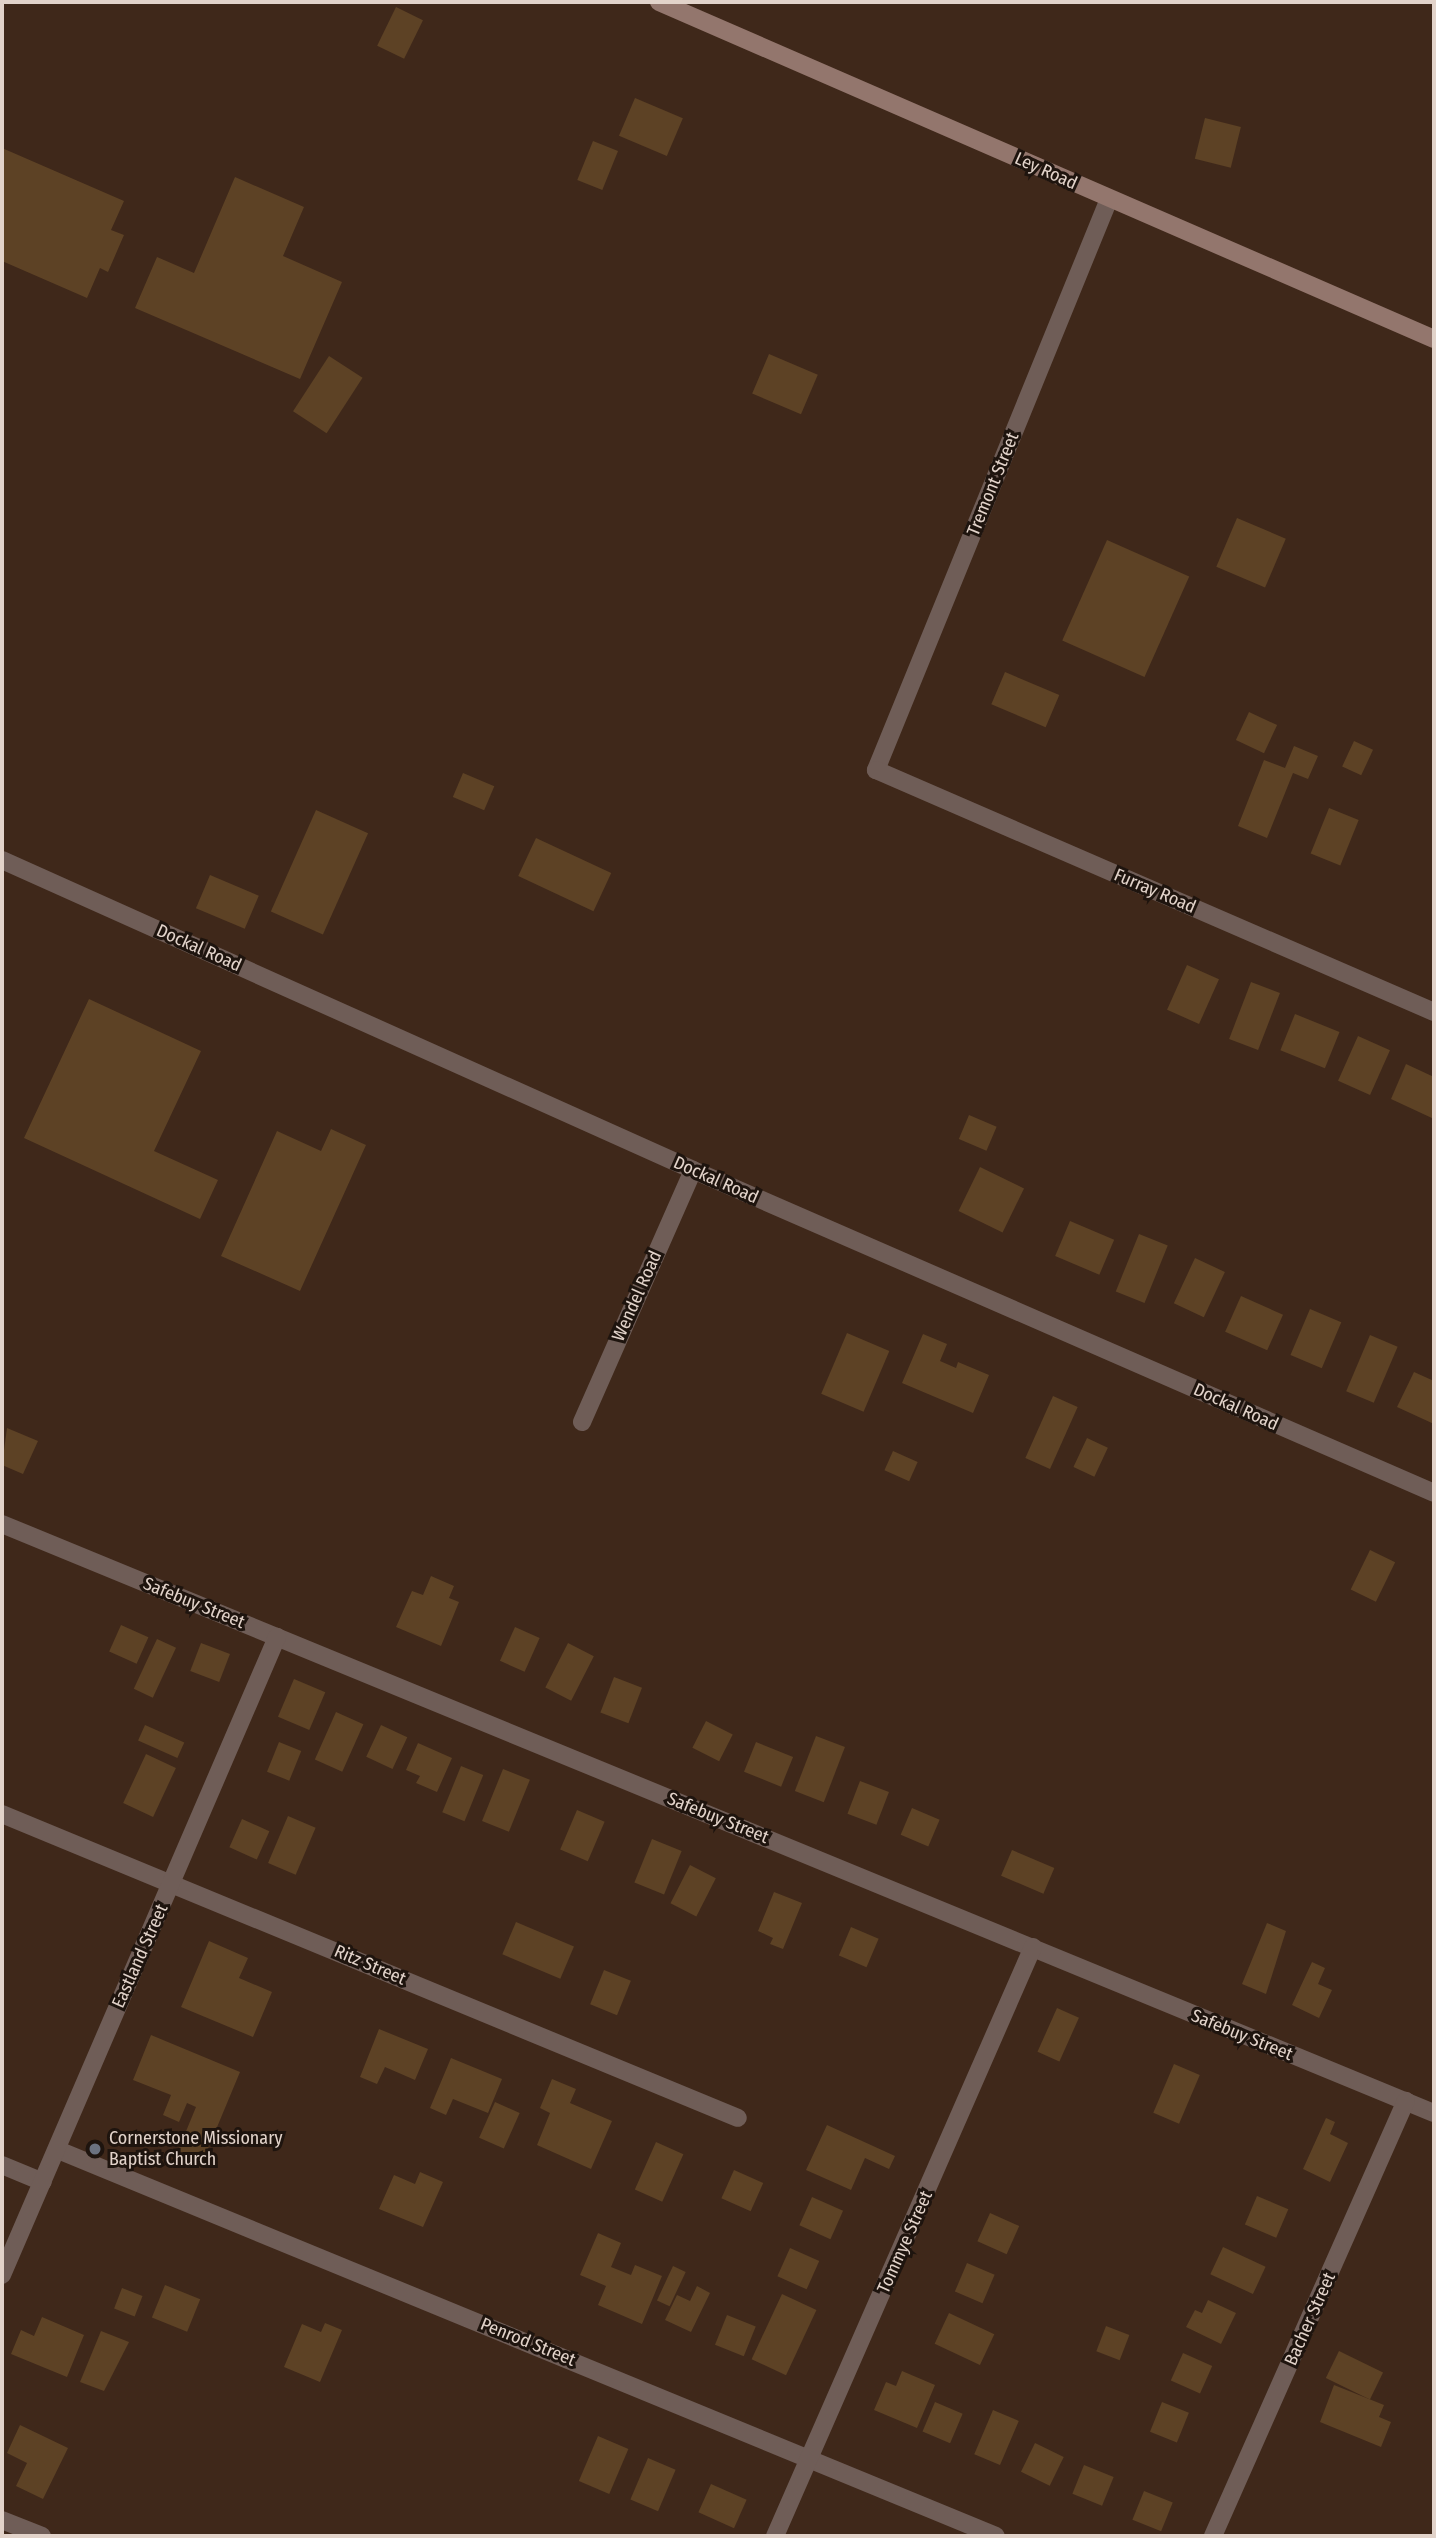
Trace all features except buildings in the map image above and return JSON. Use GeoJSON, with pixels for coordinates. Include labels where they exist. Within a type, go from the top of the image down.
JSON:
{"type":"FeatureCollection","features":[{"type":"Feature","properties":{"kind":"main road","name":"Ley Road"},"geometry":{"type":"LineString","coordinates":[[659,2],[1434,340]]}},
{"type":"Feature","properties":{"kind":"street","name":"Tremont Street"},"geometry":{"type":"LineString","coordinates":[[876,770],[1109,199]]}},
{"type":"Feature","properties":{"kind":"street","name":"Furray Road"},"geometry":{"type":"LineString","coordinates":[[876,770],[1434,1012]]}},
{"type":"Feature","properties":{"kind":"street","name":"Dockal Road"},"geometry":{"type":"LineString","coordinates":[[2,860],[693,1170],[1434,1493]]}},
{"type":"Feature","properties":{"kind":"street","name":"Wendel Road"},"geometry":{"type":"LineString","coordinates":[[582,1422],[693,1170]]}},
{"type":"Feature","properties":{"kind":"street","name":"Safebuy Street"},"geometry":{"type":"LineString","coordinates":[[2,1524],[1434,2113]]}},
{"type":"Feature","properties":{"kind":"street","name":"Eastland Street"},"geometry":{"type":"LineString","coordinates":[[2,2274],[58,2150],[277,1637]]}},
{"type":"Feature","properties":{"kind":"street","name":"Ritz Street"},"geometry":{"type":"LineString","coordinates":[[2,1814],[738,2118]]}},
{"type":"Feature","properties":{"kind":"street","name":"Tommye Street"},"geometry":{"type":"LineString","coordinates":[[775,2536],[1033,1947]]}},
{"type":"Feature","properties":{"kind":"street","name":"Bacher Street"},"geometry":{"type":"LineString","coordinates":[[1213,2536],[1406,2101]]}},
{"type":"Feature","properties":{"kind":"street","name":"Penrod Street"},"geometry":{"type":"LineString","coordinates":[[58,2150],[811,2457],[996,2536]]}},
{"type":"Feature","properties":{"kind":"street"},"geometry":{"type":"LineString","coordinates":[[2,2165],[43,2182]]}},
{"type":"Feature","properties":{"kind":"street"},"geometry":{"type":"LineString","coordinates":[[2,2520],[42,2536]]}},
{"type":"Feature","properties":{"kind":"place","name":"Cornerstone Missionary Baptist Church"},"geometry":{"type":"Point","coordinates":[95,2149]}}]}
